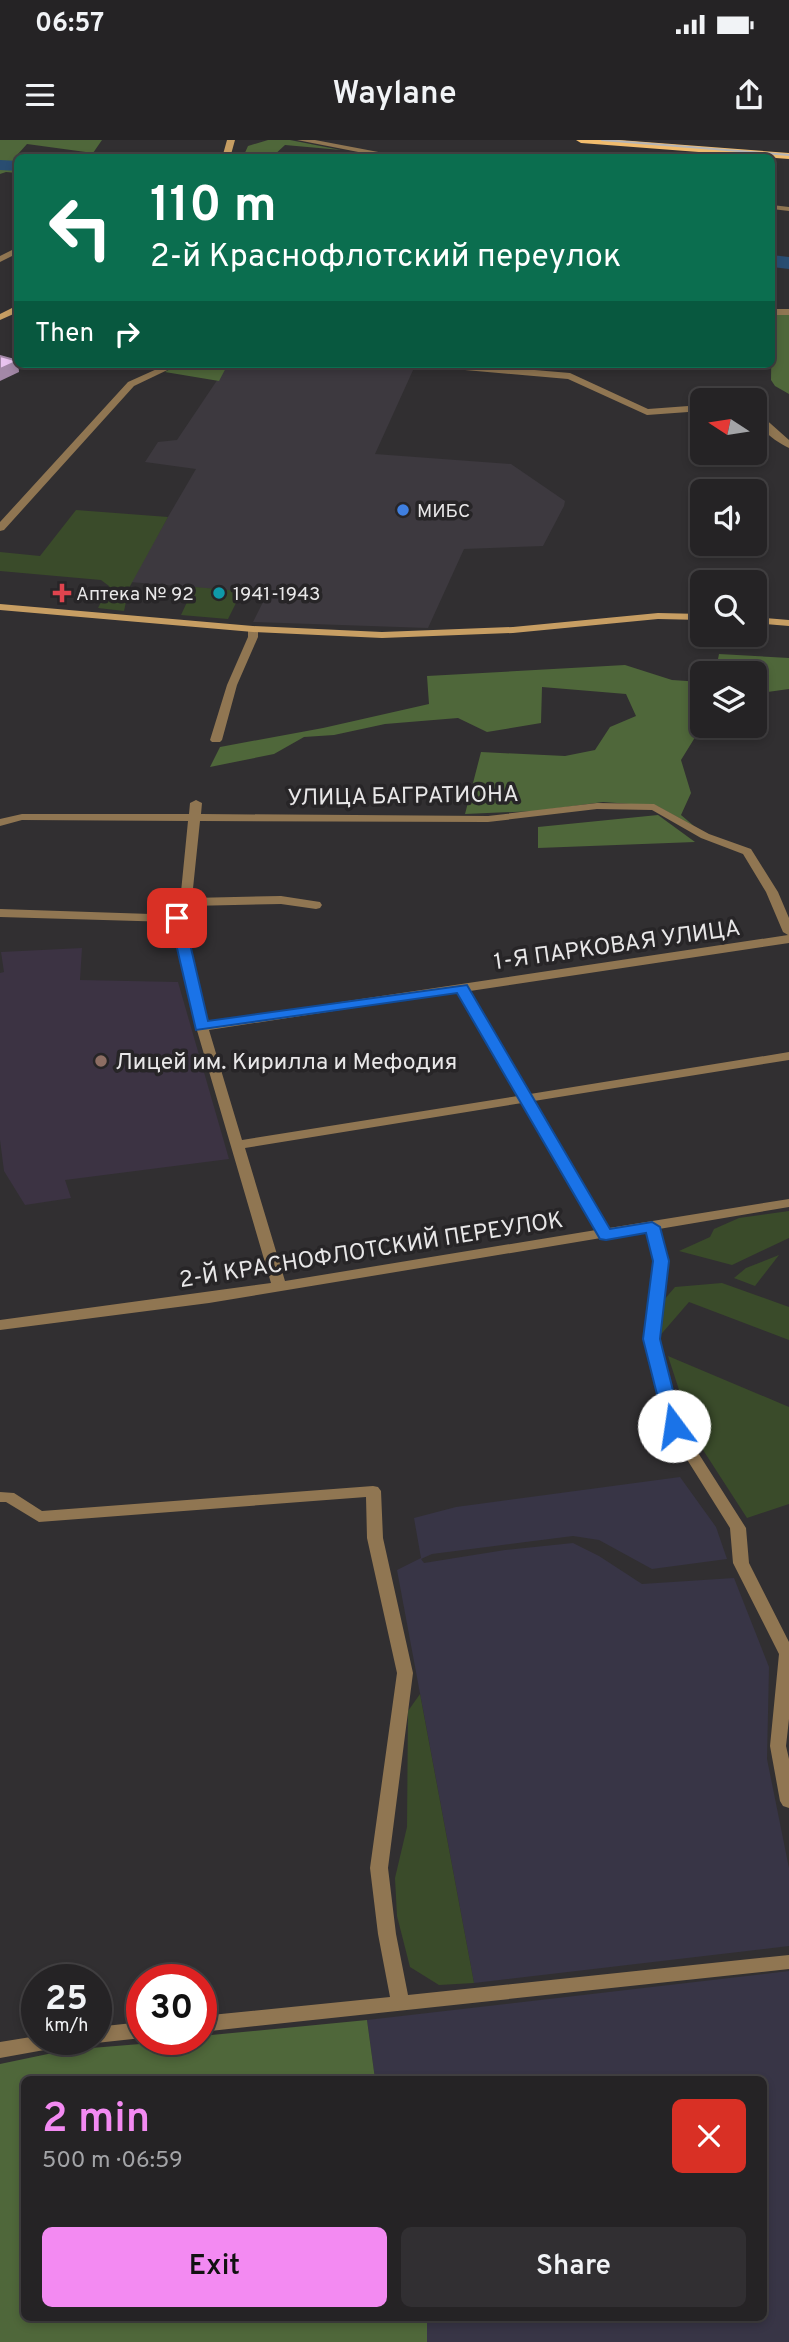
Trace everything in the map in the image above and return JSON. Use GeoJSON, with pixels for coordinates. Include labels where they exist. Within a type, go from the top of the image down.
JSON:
{"type":"FeatureCollection","features":[{"type":"Feature","properties":{"kind":"main road"},"geometry":{"type":"LineString","coordinates":[[581,140],[789,154]]}},
{"type":"Feature","properties":{"kind":"main road"},"geometry":{"type":"LineString","coordinates":[[635,140],[789,154]]}},
{"type":"Feature","properties":{"kind":"street"},"geometry":{"type":"LineString","coordinates":[[301,140],[383,154]]}},
{"type":"Feature","properties":{"kind":"street"},"geometry":{"type":"LineString","coordinates":[[0,528],[131,384],[166,368]]}},
{"type":"Feature","properties":{"kind":"street"},"geometry":{"type":"LineString","coordinates":[[477,368],[570,376],[647,412],[690,409]]}},
{"type":"Feature","properties":{"kind":"street"},"geometry":{"type":"LineString","coordinates":[[767,427],[789,445]]}},
{"type":"Feature","properties":{"kind":"street"},"geometry":{"type":"LineString","coordinates":[[0,607],[253,629],[429,635],[658,616],[690,617]]}},
{"type":"Feature","properties":{"kind":"street"},"geometry":{"type":"LineString","coordinates":[[767,621],[789,623]]}},
{"type":"Feature","properties":{"kind":"street"},"geometry":{"type":"LineString","coordinates":[[216,740],[253,629]]}},
{"type":"Feature","properties":{"kind":"street"},"geometry":{"type":"LineString","coordinates":[[196,803],[186,902],[177,918],[202,1027],[279,1286]]}},
{"type":"Feature","properties":{"kind":"street","name":"УЛИЦА БАГРАТИОНА"},"geometry":{"type":"LineString","coordinates":[[0,823],[22,817],[488,819],[597,806],[654,807],[705,836],[747,852],[772,892],[789,932]]}},
{"type":"Feature","properties":{"kind":"street"},"geometry":{"type":"LineString","coordinates":[[186,902],[281,900],[316,905]]}},
{"type":"Feature","properties":{"kind":"street"},"geometry":{"type":"LineString","coordinates":[[0,913],[177,918]]}},
{"type":"Feature","properties":{"kind":"street","name":"1-Я ПАРКОВАЯ УЛИЦА"},"geometry":{"type":"LineString","coordinates":[[202,1027],[789,939]]}},
{"type":"Feature","properties":{"kind":"street"},"geometry":{"type":"LineString","coordinates":[[461,988],[606,1235]]}},
{"type":"Feature","properties":{"kind":"street"},"geometry":{"type":"LineString","coordinates":[[237,1145],[789,1056]]}},
{"type":"Feature","properties":{"kind":"street","name":"2-Й КРАСНОФЛОТСКИЙ ПЕРЕУЛОК"},"geometry":{"type":"LineString","coordinates":[[0,1325],[209,1298],[789,1203]]}},
{"type":"Feature","properties":{"kind":"street"},"geometry":{"type":"LineString","coordinates":[[652,1227],[661,1261],[652,1339],[674,1426],[738,1528],[741,1563],[787,1654],[778,1746],[789,1801]]}},
{"type":"Feature","properties":{"kind":"street"},"geometry":{"type":"LineString","coordinates":[[0,1497],[9,1497],[39,1517],[373,1491],[375,1538],[405,1673],[379,1868],[387,1934],[400,2003]]}},
{"type":"Feature","properties":{"kind":"street"},"geometry":{"type":"LineString","coordinates":[[217,2022],[789,1962]]}},
{"type":"Feature","properties":{"kind":"street"},"geometry":{"type":"LineString","coordinates":[[0,2050],[21,2046]]}},
{"type":"Feature","properties":{"kind":"shaded area"},"geometry":{"type":"Polygon","coordinates":[[[225,368],[414,368],[375,454],[511,464],[565,501],[543,546],[464,549],[428,628],[253,622],[265,598],[247,597],[249,592],[130,582],[196,469],[145,462],[158,442],[177,440],[225,368]]]}},
{"type":"Feature","properties":{"kind":"shaded area","name":"Лицей им. Кирилла и Мефодия"},"geometry":{"type":"Polygon","coordinates":[[[82,948],[80,980],[178,982],[229,1159],[65,1180],[71,1198],[25,1205],[4,1171],[0,1140],[0,973],[4,972],[1,952],[82,948]]]}},
{"type":"Feature","properties":{"kind":"shaded area"},"geometry":{"type":"Polygon","coordinates":[[[680,1477],[716,1527],[727,1559],[652,1569],[599,1540],[573,1536],[432,1554],[421,1559],[424,1563],[505,1550],[573,1543],[599,1556],[642,1584],[734,1578],[769,1667],[767,1759],[789,1868],[789,1946],[474,1983],[397,1570],[421,1558],[414,1518],[456,1507],[680,1477]]]}},
{"type":"Feature","properties":{"kind":"shaded area"},"geometry":{"type":"Polygon","coordinates":[[[789,1971],[789,2342],[427,2342],[427,2321],[767,2321],[767,2076],[375,2076],[367,2020],[789,1971]]]}},
{"type":"Feature","properties":{"kind":"green space"},"geometry":{"type":"Polygon","coordinates":[[[0,140],[102,140],[93,153],[27,144],[18,154],[14,154],[14,173],[0,174],[0,140]]]}},
{"type":"Feature","properties":{"kind":"green space"},"geometry":{"type":"Polygon","coordinates":[[[268,140],[290,140],[341,150],[285,145],[275,154],[244,154],[248,146],[268,140]]]}},
{"type":"Feature","properties":{"kind":"green space"},"geometry":{"type":"Polygon","coordinates":[[[775,315],[789,315],[789,394],[775,386],[771,380],[771,368],[775,368],[775,315]]]}},
{"type":"Feature","properties":{"kind":"green space"},"geometry":{"type":"Polygon","coordinates":[[[172,368],[226,368],[219,381],[165,372],[172,368]]]}},
{"type":"Feature","properties":{"kind":"green space"},"geometry":{"type":"Polygon","coordinates":[[[76,510],[168,517],[129,588],[124,611],[98,608],[109,586],[101,580],[0,571],[0,552],[40,556],[76,510]]]}},
{"type":"Feature","properties":{"kind":"green space"},"geometry":{"type":"Polygon","coordinates":[[[194,587],[242,591],[228,619],[181,615],[194,587]]]}},
{"type":"Feature","properties":{"kind":"green space"},"geometry":{"type":"Polygon","coordinates":[[[719,654],[789,658],[789,689],[767,692],[767,661],[718,661],[719,654]]]}},
{"type":"Feature","properties":{"kind":"green space"},"geometry":{"type":"Polygon","coordinates":[[[625,665],[672,680],[690,681],[690,738],[695,738],[681,760],[691,793],[681,815],[694,826],[657,806],[603,802],[536,811],[465,814],[481,752],[565,756],[595,750],[610,727],[636,716],[626,694],[542,687],[541,723],[487,732],[458,718],[385,724],[334,735],[304,737],[274,754],[210,767],[220,747],[323,728],[429,704],[427,676],[625,665]]]}},
{"type":"Feature","properties":{"kind":"green space"},"geometry":{"type":"Polygon","coordinates":[[[658,815],[695,842],[538,848],[538,827],[658,815]]]}},
{"type":"Feature","properties":{"kind":"green space"},"geometry":{"type":"Polygon","coordinates":[[[789,1211],[789,1238],[732,1265],[679,1251],[710,1237],[714,1229],[739,1218],[789,1211]]]}},
{"type":"Feature","properties":{"kind":"green space"},"geometry":{"type":"Polygon","coordinates":[[[779,1255],[755,1286],[734,1278],[746,1268],[779,1255]]]}},
{"type":"Feature","properties":{"kind":"green space"},"geometry":{"type":"Polygon","coordinates":[[[722,1283],[789,1307],[789,1340],[689,1302],[657,1339],[663,1301],[675,1287],[722,1283]]]}},
{"type":"Feature","properties":{"kind":"green space"},"geometry":{"type":"Polygon","coordinates":[[[668,1356],[789,1407],[789,1504],[747,1518],[694,1436],[668,1356]]]}},
{"type":"Feature","properties":{"kind":"green space"},"geometry":{"type":"Polygon","coordinates":[[[420,1694],[474,1983],[439,1985],[410,1967],[397,1916],[395,1878],[407,1827],[408,1711],[420,1694]]]}},
{"type":"Feature","properties":{"kind":"green space"},"geometry":{"type":"Polygon","coordinates":[[[367,2020],[375,2076],[21,2076],[21,2321],[427,2321],[427,2342],[0,2342],[0,2064],[43,2055],[112,2055],[112,2046],[126,2045],[126,2055],[217,2055],[217,2034],[367,2020]]]}},
{"type":"Feature","properties":{"kind":"building"},"geometry":{"type":"Polygon","coordinates":[[[0,356],[14,360],[14,363],[0,369],[0,356]]]}},
{"type":"Feature","properties":{"kind":"waterway"},"geometry":{"type":"LineString","coordinates":[[0,165],[14,166]]}},
{"type":"Feature","properties":{"kind":"waterway"},"geometry":{"type":"LineString","coordinates":[[775,261],[789,263]]}},
{"type":"Feature","properties":{"kind":"tram line"},"geometry":{"type":"LineString","coordinates":[[602,140],[789,155]]}},
{"type":"Feature","properties":{"kind":"place","name":"МИБС"},"geometry":{"type":"Point","coordinates":[403,510]}},
{"type":"Feature","properties":{"kind":"place","name":"Аптека № 92"},"geometry":{"type":"Point","coordinates":[62,593]}},
{"type":"Feature","properties":{"kind":"place","name":"1941-1943"},"geometry":{"type":"Point","coordinates":[219,593]}},
{"type":"Feature","properties":{"kind":"place","name":"Лицей им. Кирилла и Мефодия"},"geometry":{"type":"Point","coordinates":[101,1061]}},
{"type":"Feature","properties":{"kind":"route"},"geometry":{"type":"LineString","coordinates":[[177,918],[202,1027],[461,988],[606,1235],[652,1227],[661,1261],[652,1339],[674,1426]]}}]}
